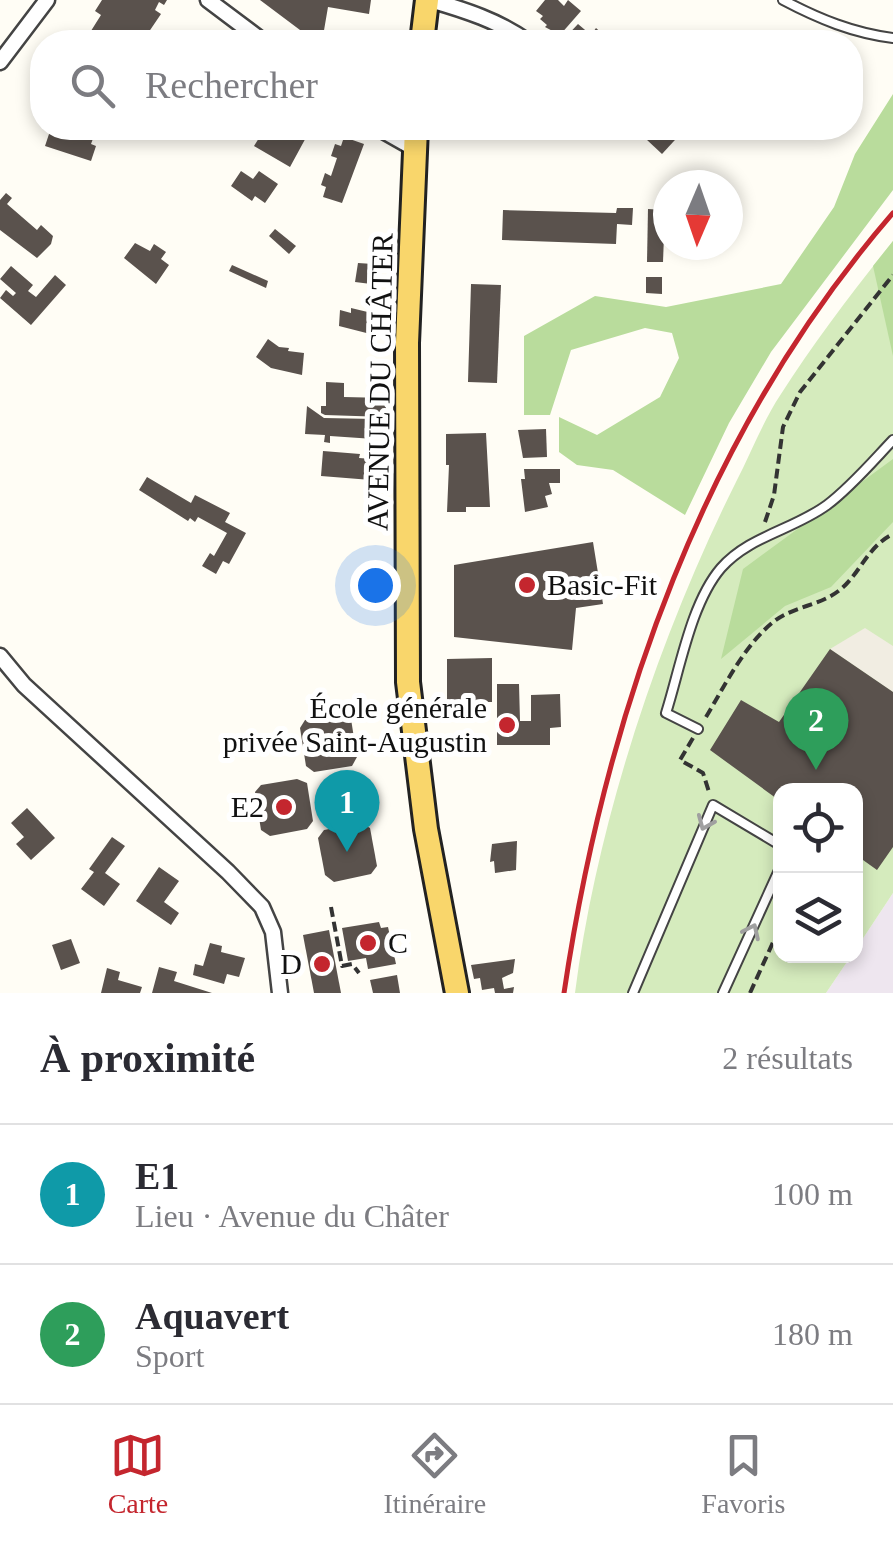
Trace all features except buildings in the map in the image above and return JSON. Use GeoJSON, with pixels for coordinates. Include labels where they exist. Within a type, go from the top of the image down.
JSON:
{"type":"FeatureCollection","features":[{"type":"Feature","properties":{"kind":"main road"},"geometry":{"type":"LineString","coordinates":[[424,30],[429,0]]}},
{"type":"Feature","properties":{"kind":"main road","name":"AVENUE DU CHÂTER"},"geometry":{"type":"LineString","coordinates":[[415,140],[407,343],[408,682],[424,812],[457,993]]}},
{"type":"Feature","properties":{"kind":"street"},"geometry":{"type":"LineString","coordinates":[[0,62],[47,0]]}},
{"type":"Feature","properties":{"kind":"street"},"geometry":{"type":"LineString","coordinates":[[208,0],[248,30]]}},
{"type":"Feature","properties":{"kind":"street"},"geometry":{"type":"LineString","coordinates":[[429,0],[508,30]]}},
{"type":"Feature","properties":{"kind":"street"},"geometry":{"type":"LineString","coordinates":[[0,656],[52,711],[262,907],[274,932],[280,993]]}},
{"type":"Feature","properties":{"kind":"lane"},"geometry":{"type":"LineString","coordinates":[[783,0],[851,30]]}},
{"type":"Feature","properties":{"kind":"lane"},"geometry":{"type":"LineString","coordinates":[[863,34],[893,38]]}},
{"type":"Feature","properties":{"kind":"lane"},"geometry":{"type":"LineString","coordinates":[[698,730],[666,712],[702,598],[720,570],[758,539],[828,504],[893,440]]}},
{"type":"Feature","properties":{"kind":"lane"},"geometry":{"type":"LineString","coordinates":[[633,993],[713,805],[773,841]]}},
{"type":"Feature","properties":{"kind":"lane"},"geometry":{"type":"LineString","coordinates":[[722,993],[778,873]]}},
{"type":"Feature","properties":{"kind":"path"},"geometry":{"type":"LineString","coordinates":[[758,539],[774,495],[783,427],[800,392],[893,276]]}},
{"type":"Feature","properties":{"kind":"path"},"geometry":{"type":"LineString","coordinates":[[713,805],[703,773],[680,760],[732,674],[773,622],[829,598],[845,586],[872,548],[893,534]]}},
{"type":"Feature","properties":{"kind":"path"},"geometry":{"type":"LineString","coordinates":[[331,907],[342,966],[352,964],[360,973]]}},
{"type":"Feature","properties":{"kind":"path"},"geometry":{"type":"LineString","coordinates":[[750,993],[773,942]]}},
{"type":"Feature","properties":{"kind":"shaded area"},"geometry":{"type":"Polygon","coordinates":[[[865,628],[893,646],[893,692],[830,649],[865,628]]]}},
{"type":"Feature","properties":{"kind":"shaded area"},"geometry":{"type":"Polygon","coordinates":[[[893,893],[893,993],[826,993],[846,963],[863,963],[863,938],[893,893]]]}},
{"type":"Feature","properties":{"kind":"green space"},"geometry":{"type":"Polygon","coordinates":[[[893,94],[893,190],[771,352],[729,423],[685,515],[613,470],[577,465],[559,452],[559,417],[597,435],[660,397],[679,358],[672,333],[645,328],[571,350],[550,415],[524,415],[524,336],[595,296],[666,307],[781,284],[834,207],[855,154],[893,94]]]}},
{"type":"Feature","properties":{"kind":"green space"},"geometry":{"type":"Polygon","coordinates":[[[893,241],[893,893],[863,938],[863,783],[773,783],[773,963],[846,963],[826,993],[575,993],[585,928],[615,797],[657,666],[708,541],[763,426],[821,335],[893,241]]]}},
{"type":"Feature","properties":{"kind":"green space"},"geometry":{"type":"Polygon","coordinates":[[[893,241],[893,356],[873,266],[893,241]]]}},
{"type":"Feature","properties":{"kind":"green space"},"geometry":{"type":"Polygon","coordinates":[[[893,459],[893,522],[831,587],[785,606],[721,659],[743,569],[893,459]]]}},
{"type":"Feature","properties":{"kind":"railway"},"geometry":{"type":"LineString","coordinates":[[564,993],[582,887],[607,783],[637,680],[673,579],[717,481],[768,387],[826,298],[893,213]]}},
{"type":"Feature","properties":{"kind":"place","name":"Basic-Fit"},"geometry":{"type":"Point","coordinates":[527,585]}},
{"type":"Feature","properties":{"kind":"place","name":"École générale privée Saint-Augustin"},"geometry":{"type":"Point","coordinates":[507,725]}},
{"type":"Feature","properties":{"kind":"place","name":"Aquavert"},"geometry":{"type":"Point","coordinates":[816,770]}},
{"type":"Feature","properties":{"kind":"place","name":"E2"},"geometry":{"type":"Point","coordinates":[284,807]}},
{"type":"Feature","properties":{"kind":"place","name":"E1"},"geometry":{"type":"Point","coordinates":[347,852]}},
{"type":"Feature","properties":{"kind":"place","name":"C"},"geometry":{"type":"Point","coordinates":[368,943]}},
{"type":"Feature","properties":{"kind":"place","name":"D"},"geometry":{"type":"Point","coordinates":[322,964]}}]}
